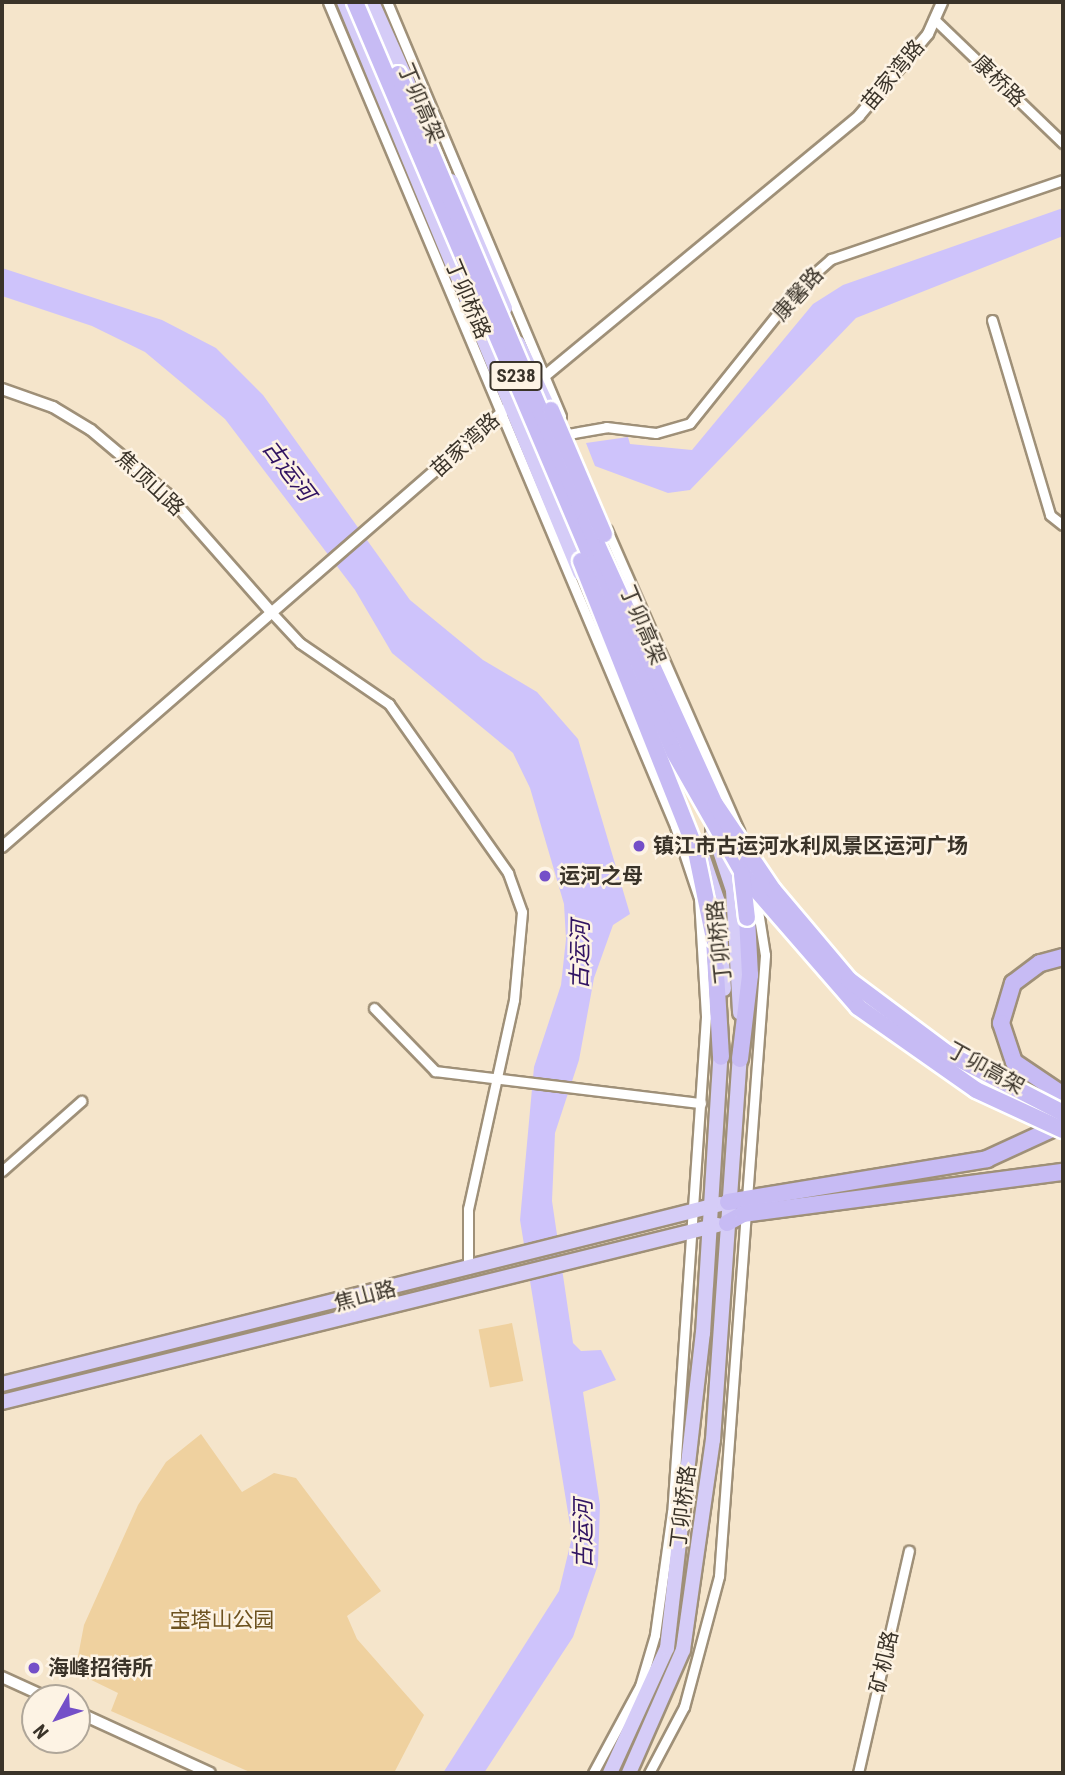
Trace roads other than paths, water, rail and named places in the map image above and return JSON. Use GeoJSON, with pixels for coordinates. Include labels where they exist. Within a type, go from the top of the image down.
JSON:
{"type":"FeatureCollection","features":[{"type":"Feature","properties":{"kind":"highway","name":"丁卯高架"},"geometry":{"type":"LineString","coordinates":[[355,2],[550,462],[680,748],[746,878],[834,985],[936,1066],[1063,1130]]}},
{"type":"Feature","properties":{"kind":"highway","name":"丁卯高架"},"geometry":{"type":"LineString","coordinates":[[365,2],[522,360],[680,748],[755,865],[849,980],[947,1054],[1063,1113]]}},
{"type":"Feature","properties":{"kind":"highway"},"geometry":{"type":"LineString","coordinates":[[522,360],[561,429],[729,815],[747,918],[750,975],[740,1059]]}},
{"type":"Feature","properties":{"kind":"highway"},"geometry":{"type":"LineString","coordinates":[[550,462],[570,536],[695,847],[714,939],[720,1057]]}},
{"type":"Feature","properties":{"kind":"highway"},"geometry":{"type":"LineString","coordinates":[[1063,957],[1026,971],[1005,999],[1000,1023],[1014,1062],[1063,1095]]}},
{"type":"Feature","properties":{"kind":"highway"},"geometry":{"type":"LineString","coordinates":[[719,1224],[744,1207],[987,1159],[1063,1124]]}},
{"type":"Feature","properties":{"kind":"highway"},"geometry":{"type":"LineString","coordinates":[[720,1204],[744,1207],[944,1188],[1063,1172]]}},
{"type":"Feature","properties":{"kind":"main road","name":"丁卯桥路"},"geometry":{"type":"LineString","coordinates":[[344,2],[507,407],[718,902],[724,993],[720,1057],[720,1204],[713,1440],[683,1650],[629,1773]]}},
{"type":"Feature","properties":{"kind":"main road","name":"丁卯桥路"},"geometry":{"type":"LineString","coordinates":[[372,2],[541,377],[733,890],[740,1059],[720,1204]]}},
{"type":"Feature","properties":{"kind":"main road","name":"焦山路"},"geometry":{"type":"LineString","coordinates":[[2,1384],[720,1204]]}},
{"type":"Feature","properties":{"kind":"main road","name":"丁卯桥路"},"geometry":{"type":"LineString","coordinates":[[610,1773],[667,1648],[719,1224]]}},
{"type":"Feature","properties":{"kind":"main road","name":"焦山路"},"geometry":{"type":"LineString","coordinates":[[2,1402],[719,1224]]}},
{"type":"Feature","properties":{"kind":"street"},"geometry":{"type":"LineString","coordinates":[[328,2],[507,407],[676,826],[699,898],[706,1017],[694,1229],[672,1512],[655,1635],[640,1686],[593,1773]]}},
{"type":"Feature","properties":{"kind":"street"},"geometry":{"type":"LineString","coordinates":[[387,2],[541,377],[748,853],[765,955],[744,1207],[719,1576],[684,1707],[649,1773]]}},
{"type":"Feature","properties":{"kind":"street","name":"苗家湾路"},"geometry":{"type":"LineString","coordinates":[[2,847],[541,377],[859,116],[934,19],[942,2]]}},
{"type":"Feature","properties":{"kind":"street","name":"康桥路"},"geometry":{"type":"LineString","coordinates":[[934,19],[1063,143]]}},
{"type":"Feature","properties":{"kind":"street","name":"康馨路"},"geometry":{"type":"LineString","coordinates":[[568,434],[620,427],[656,433],[690,424],[799,287],[831,260],[1063,180]]}},
{"type":"Feature","properties":{"kind":"street"},"geometry":{"type":"LineString","coordinates":[[992,320],[1050,514],[1063,525]]}},
{"type":"Feature","properties":{"kind":"street","name":"焦顶山路"},"geometry":{"type":"LineString","coordinates":[[2,389],[91,429],[167,494],[272,613]]}},
{"type":"Feature","properties":{"kind":"street"},"geometry":{"type":"LineString","coordinates":[[272,613],[300,643],[389,704],[508,873],[522,912],[522,959],[467,1209],[468,1269]]}},
{"type":"Feature","properties":{"kind":"street"},"geometry":{"type":"LineString","coordinates":[[374,1008],[435,1071],[701,1103]]}},
{"type":"Feature","properties":{"kind":"street"},"geometry":{"type":"LineString","coordinates":[[2,1171],[81,1101]]}},
{"type":"Feature","properties":{"kind":"street","name":"矿机路"},"geometry":{"type":"LineString","coordinates":[[859,1773],[909,1551]]}},
{"type":"Feature","properties":{"kind":"street"},"geometry":{"type":"LineString","coordinates":[[2,1676],[21,1685]]}},
{"type":"Feature","properties":{"kind":"street"},"geometry":{"type":"LineString","coordinates":[[91,1718],[210,1773]]}},
{"type":"Feature","properties":{"kind":"water"},"geometry":{"type":"Polygon","coordinates":[[[1063,208],[1063,236],[856,318],[690,490],[668,493],[595,466],[586,443],[628,437],[630,444],[692,450],[813,304],[843,285],[1063,208]]]}},
{"type":"Feature","properties":{"kind":"water","name":"古运河"},"geometry":{"type":"Polygon","coordinates":[[[2,268],[162,320],[216,348],[263,395],[410,600],[483,660],[537,692],[578,739],[630,914],[613,925],[594,978],[579,1060],[555,1133],[552,1201],[573,1343],[581,1351],[601,1350],[616,1380],[583,1392],[600,1505],[598,1565],[573,1637],[484,1773],[443,1773],[559,1591],[572,1537],[520,1220],[534,1067],[561,985],[566,939],[564,904],[530,788],[513,753],[392,653],[355,590],[225,419],[145,352],[92,326],[2,296],[2,268]]]}},
{"type":"Feature","properties":{"kind":"place","name":"镇江市古运河水利风景区运河广场"},"geometry":{"type":"Point","coordinates":[639,846]}},
{"type":"Feature","properties":{"kind":"place","name":"运河之母"},"geometry":{"type":"Point","coordinates":[545,876]}},
{"type":"Feature","properties":{"kind":"place","name":"海峰招待所"},"geometry":{"type":"Point","coordinates":[34,1668]}},
{"type":"Feature","properties":{"kind":"park label","name":"宝塔山公园"},"geometry":{"type":"Point","coordinates":[222,1620]}}]}
